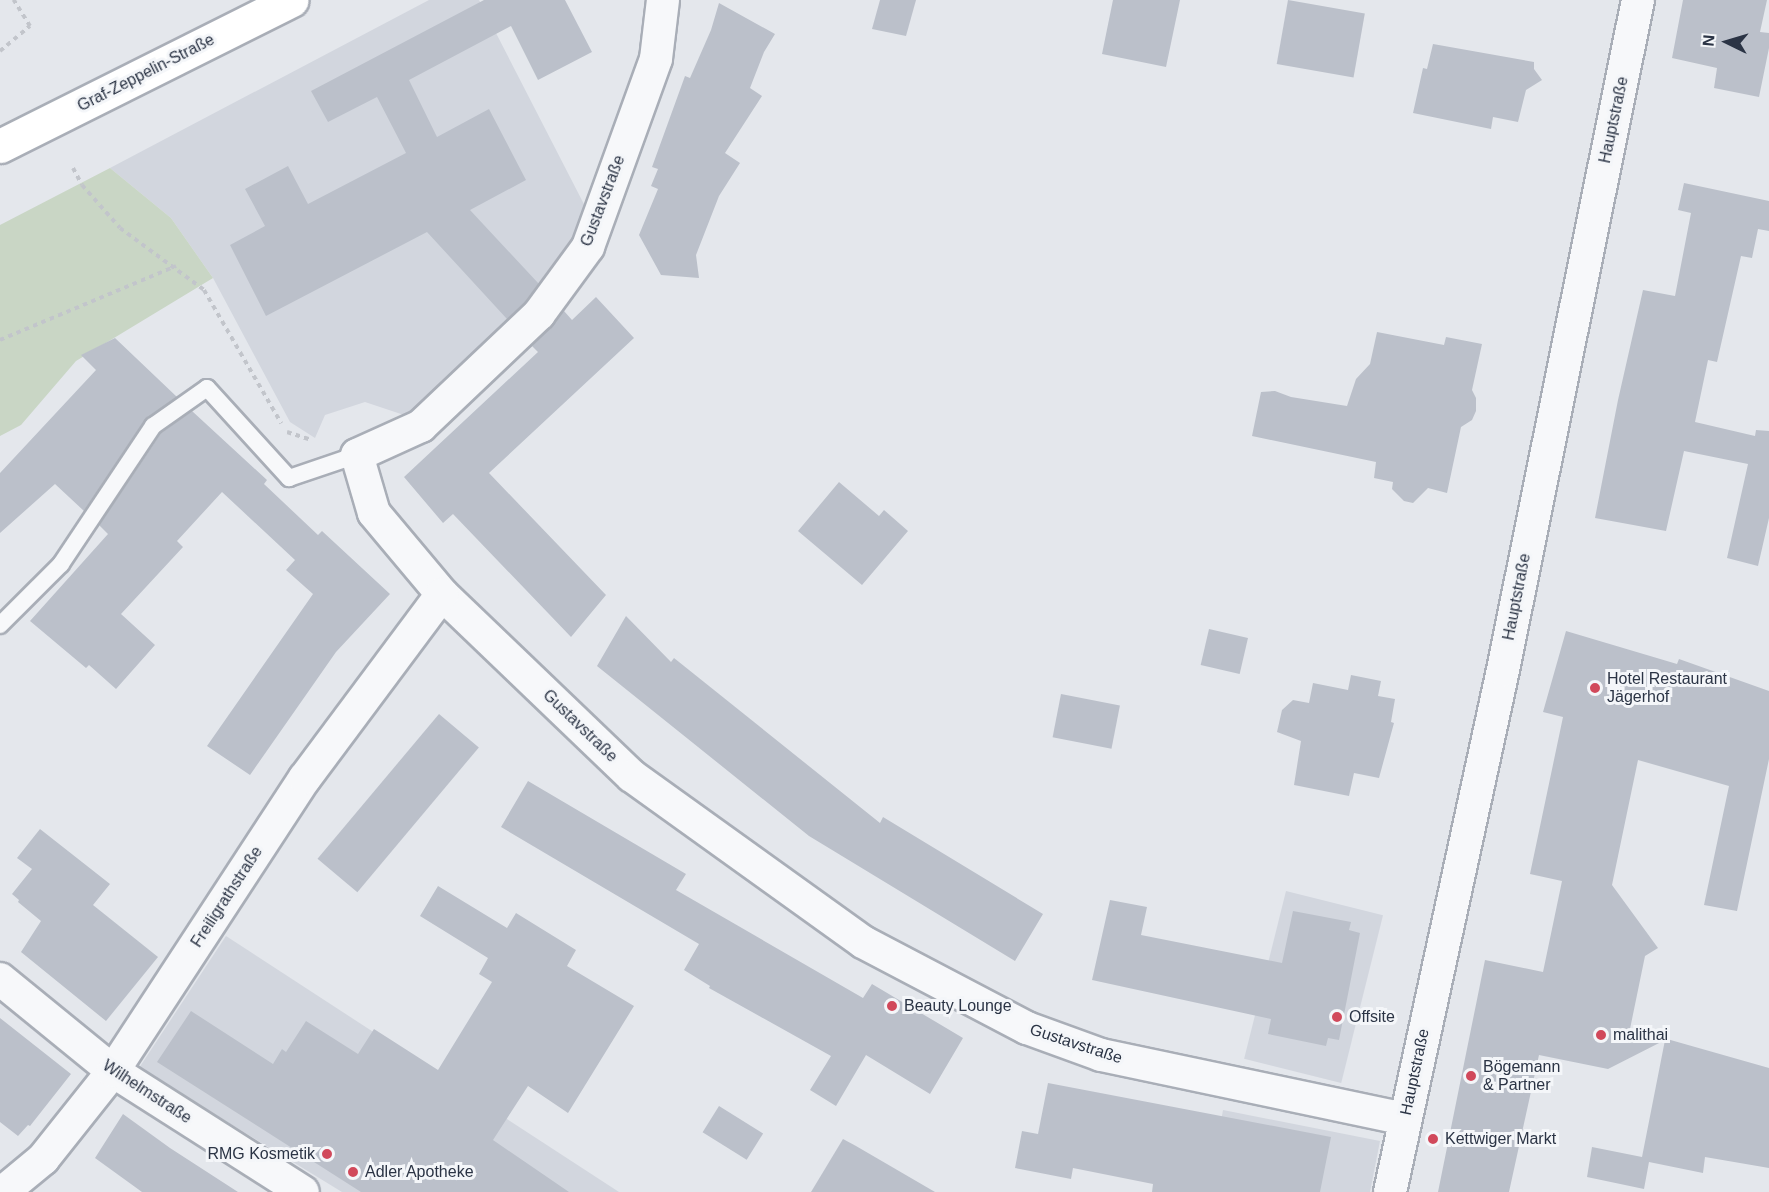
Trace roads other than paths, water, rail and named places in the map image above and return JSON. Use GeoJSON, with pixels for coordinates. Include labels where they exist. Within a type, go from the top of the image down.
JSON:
{"type":"FeatureCollection","features":[{"type":"Feature","properties":{"kind":"main road","name":"Graf-Zeppelin-Straße"},"geometry":{"type":"LineString","coordinates":[[0,146],[292,0]]}},
{"type":"Feature","properties":{"kind":"street","name":"Gustavstraße"},"geometry":{"type":"LineString","coordinates":[[663,0],[656,59],[588,248],[539,314],[421,426],[357,455],[374,513],[442,594],[632,776],[863,942],[1027,1028],[1101,1055],[1405,1119]]}},
{"type":"Feature","properties":{"kind":"street","name":"Hauptstraße"},"geometry":{"type":"LineString","coordinates":[[1390,1192],[1503,670],[1638,0]]}},
{"type":"Feature","properties":{"kind":"street","name":"Freiligrathstraße"},"geometry":{"type":"LineString","coordinates":[[3,1192],[43,1159],[113,1071],[305,778],[442,594]]}},
{"type":"Feature","properties":{"kind":"street","name":"Wilhelmstraße"},"geometry":{"type":"LineString","coordinates":[[0,979],[113,1071],[303,1192]]}},
{"type":"Feature","properties":{"kind":"lane"},"geometry":{"type":"LineString","coordinates":[[0,625],[61,564],[153,426],[207,388],[289,478],[357,455]]}},
{"type":"Feature","properties":{"kind":"place","name":"Hotel Restaurant Jägerhof"},"geometry":{"type":"Point","coordinates":[1595,688]}},
{"type":"Feature","properties":{"kind":"place","name":"Beauty Lounge"},"geometry":{"type":"Point","coordinates":[892,1006]}},
{"type":"Feature","properties":{"kind":"place","name":"Offsite"},"geometry":{"type":"Point","coordinates":[1337,1017]}},
{"type":"Feature","properties":{"kind":"place","name":"malithai"},"geometry":{"type":"Point","coordinates":[1601,1035]}},
{"type":"Feature","properties":{"kind":"place","name":"Bögemann & Partner"},"geometry":{"type":"Point","coordinates":[1471,1076]}},
{"type":"Feature","properties":{"kind":"place","name":"Kettwiger Markt"},"geometry":{"type":"Point","coordinates":[1433,1139]}},
{"type":"Feature","properties":{"kind":"place","name":"RMG Kosmetik"},"geometry":{"type":"Point","coordinates":[327,1154]}},
{"type":"Feature","properties":{"kind":"place","name":"Adler Apotheke"},"geometry":{"type":"Point","coordinates":[353,1172]}}]}
